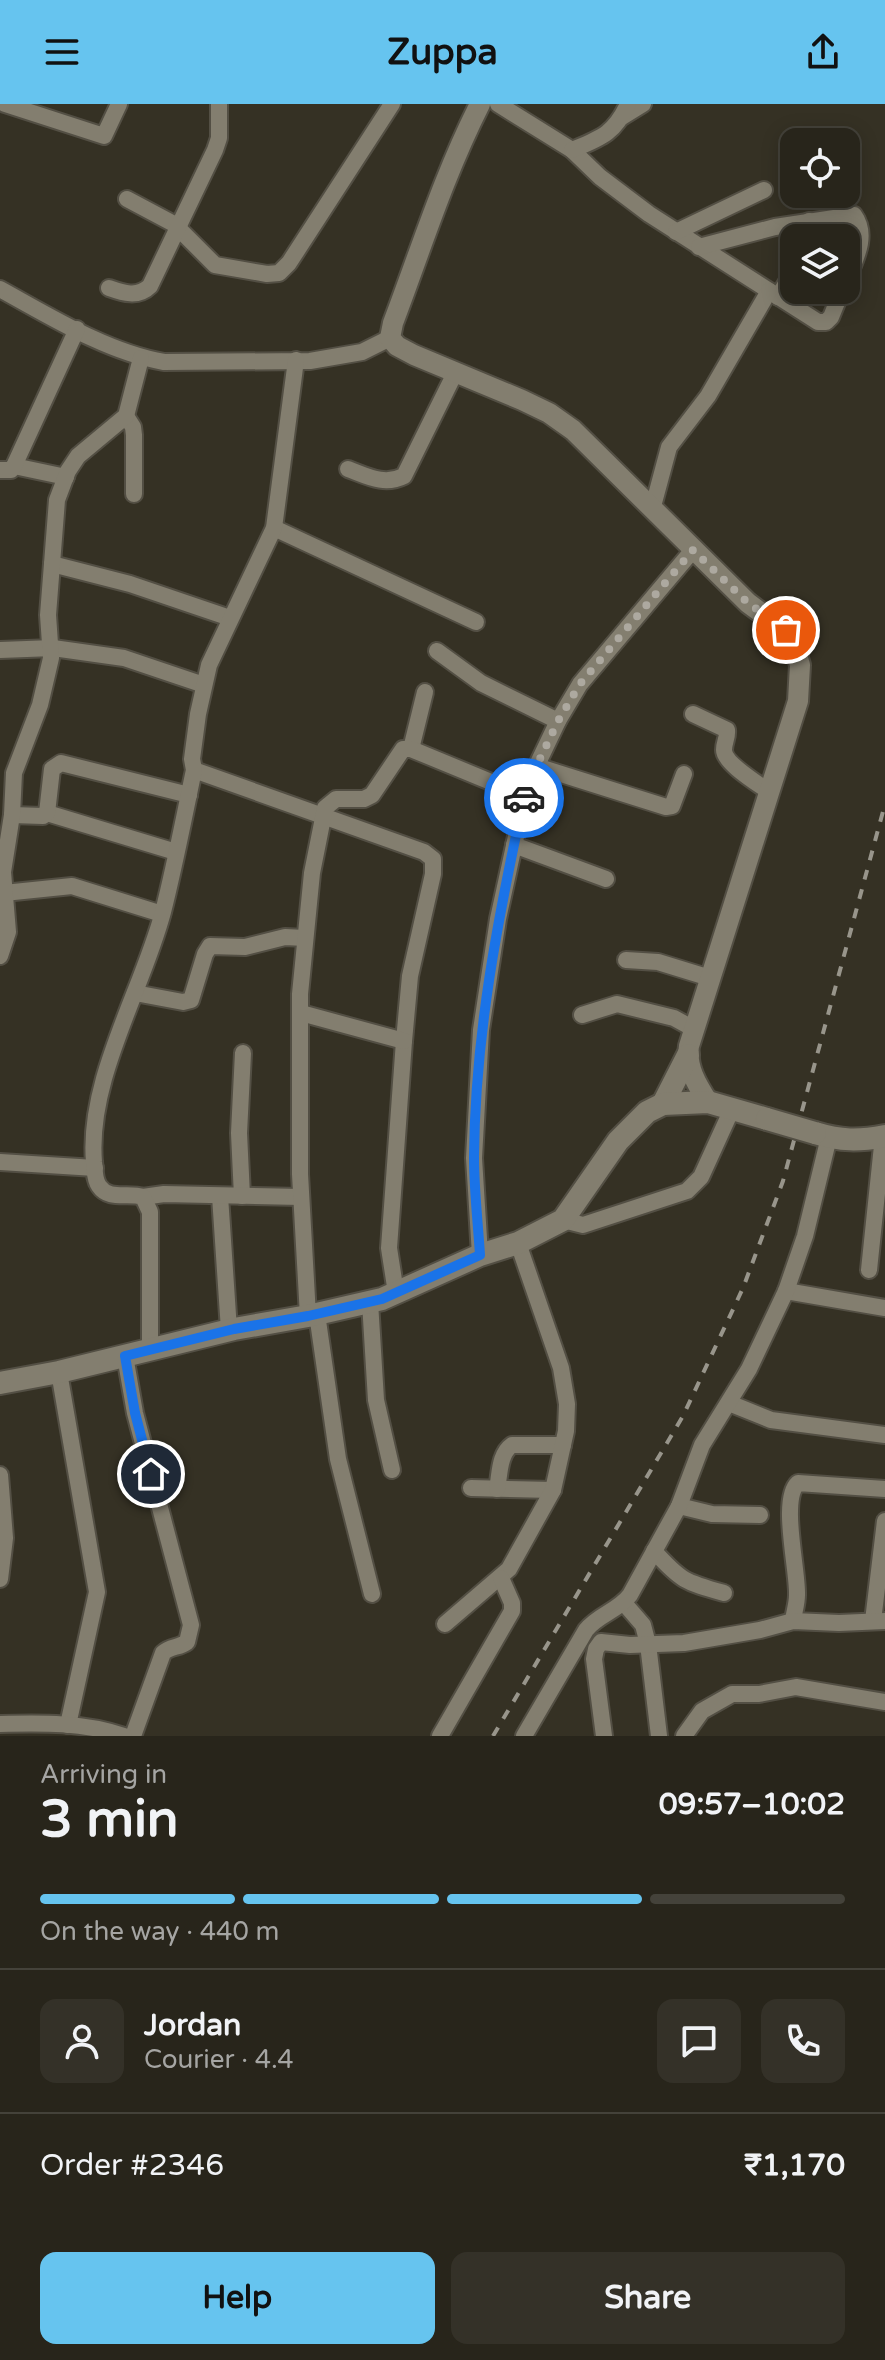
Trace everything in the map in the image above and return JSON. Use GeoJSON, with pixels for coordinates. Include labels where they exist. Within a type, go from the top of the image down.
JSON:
{"type":"FeatureCollection","features":[{"type":"Feature","properties":{"kind":"main road"},"geometry":{"type":"LineString","coordinates":[[663,1104],[688,1055]]}},
{"type":"Feature","properties":{"kind":"main road"},"geometry":{"type":"LineString","coordinates":[[0,1383],[59,1372],[229,1330],[370,1302],[480,1255],[518,1243],[563,1220],[618,1141],[647,1112],[663,1104],[708,1102],[822,1135],[858,1141],[884,1136]]}},
{"type":"Feature","properties":{"kind":"street"},"geometry":{"type":"LineString","coordinates":[[5,104],[104,136],[119,104]]}},
{"type":"Feature","properties":{"kind":"street"},"geometry":{"type":"LineString","coordinates":[[109,288],[127,294],[145,291],[179,228],[215,150],[219,138],[219,104]]}},
{"type":"Feature","properties":{"kind":"street"},"geometry":{"type":"LineString","coordinates":[[127,199],[179,228],[215,265],[267,274],[279,273],[289,263],[392,104]]}},
{"type":"Feature","properties":{"kind":"street"},"geometry":{"type":"LineString","coordinates":[[390,338],[436,201],[480,104]]}},
{"type":"Feature","properties":{"kind":"street"},"geometry":{"type":"LineString","coordinates":[[498,104],[572,150],[600,177],[676,232],[780,298]]}},
{"type":"Feature","properties":{"kind":"street"},"geometry":{"type":"LineString","coordinates":[[572,150],[603,137],[625,110],[643,104]]}},
{"type":"Feature","properties":{"kind":"street"},"geometry":{"type":"LineString","coordinates":[[676,232],[764,190]]}},
{"type":"Feature","properties":{"kind":"street"},"geometry":{"type":"LineString","coordinates":[[823,224],[848,214],[857,218],[858,224]]}},
{"type":"Feature","properties":{"kind":"street"},"geometry":{"type":"LineString","coordinates":[[699,247],[780,234]]}},
{"type":"Feature","properties":{"kind":"street"},"geometry":{"type":"LineString","coordinates":[[652,510],[669,447],[708,396],[780,287]]}},
{"type":"Feature","properties":{"kind":"street"},"geometry":{"type":"LineString","coordinates":[[0,289],[141,358],[188,363],[296,360],[362,352],[390,338]]}},
{"type":"Feature","properties":{"kind":"street"},"geometry":{"type":"LineString","coordinates":[[790,304],[818,322],[826,322],[836,304]]}},
{"type":"Feature","properties":{"kind":"street"},"geometry":{"type":"LineString","coordinates":[[66,477],[7,468],[77,329]]}},
{"type":"Feature","properties":{"kind":"street"},"geometry":{"type":"LineString","coordinates":[[390,338],[397,346],[555,417],[579,436],[748,603],[786,630],[794,641],[799,656],[798,701],[688,1055],[695,1082],[708,1102]]}},
{"type":"Feature","properties":{"kind":"street"},"geometry":{"type":"LineString","coordinates":[[0,956],[8,932],[2,880],[3,850],[12,815],[6,792],[40,705],[53,648],[48,615],[55,509],[66,477],[78,456],[126,416],[141,358]]}},
{"type":"Feature","properties":{"kind":"street"},"geometry":{"type":"LineString","coordinates":[[296,360],[274,528],[215,650],[204,685],[192,759],[194,770],[162,914],[98,1102],[93,1145],[96,1179],[100,1188],[113,1196],[301,1197]]}},
{"type":"Feature","properties":{"kind":"street"},"geometry":{"type":"LineString","coordinates":[[348,469],[384,481],[404,476],[455,373]]}},
{"type":"Feature","properties":{"kind":"street"},"geometry":{"type":"LineString","coordinates":[[126,416],[134,435],[134,494]]}},
{"type":"Feature","properties":{"kind":"street"},"geometry":{"type":"LineString","coordinates":[[274,528],[476,622]]}},
{"type":"Feature","properties":{"kind":"street"},"geometry":{"type":"LineString","coordinates":[[480,1255],[474,1158],[481,1030],[498,919],[525,796],[558,721],[580,684],[693,550]]}},
{"type":"Feature","properties":{"kind":"street"},"geometry":{"type":"LineString","coordinates":[[52,564],[130,584],[230,618]]}},
{"type":"Feature","properties":{"kind":"street"},"geometry":{"type":"LineString","coordinates":[[0,650],[53,648],[133,660],[204,685]]}},
{"type":"Feature","properties":{"kind":"street"},"geometry":{"type":"LineString","coordinates":[[437,651],[481,683],[558,721]]}},
{"type":"Feature","properties":{"kind":"street"},"geometry":{"type":"LineString","coordinates":[[411,749],[425,692]]}},
{"type":"Feature","properties":{"kind":"street"},"geometry":{"type":"LineString","coordinates":[[693,714],[727,730],[724,748],[728,761],[768,791]]}},
{"type":"Feature","properties":{"kind":"street"},"geometry":{"type":"LineString","coordinates":[[372,1594],[338,1459],[313,1315],[301,1197],[301,1013],[312,873],[325,808],[336,799],[364,799],[372,795],[380,788],[399,753],[411,749],[525,796]]}},
{"type":"Feature","properties":{"kind":"street"},"geometry":{"type":"LineString","coordinates":[[12,815],[43,816],[47,813],[52,769],[61,763],[189,795]]}},
{"type":"Feature","properties":{"kind":"street"},"geometry":{"type":"LineString","coordinates":[[536,766],[666,807],[675,802],[684,774]]}},
{"type":"Feature","properties":{"kind":"street"},"geometry":{"type":"LineString","coordinates":[[194,770],[424,852],[433,859],[433,874],[410,976],[404,1041],[389,1248],[396,1293]]}},
{"type":"Feature","properties":{"kind":"street"},"geometry":{"type":"LineString","coordinates":[[47,813],[176,852]]}},
{"type":"Feature","properties":{"kind":"street"},"geometry":{"type":"LineString","coordinates":[[514,845],[606,879]]}},
{"type":"Feature","properties":{"kind":"street"},"geometry":{"type":"LineString","coordinates":[[4,893],[72,886],[162,914]]}},
{"type":"Feature","properties":{"kind":"street"},"geometry":{"type":"LineString","coordinates":[[135,993],[183,1002],[191,1000],[210,946],[245,947],[285,937],[305,938]]}},
{"type":"Feature","properties":{"kind":"street"},"geometry":{"type":"LineString","coordinates":[[626,960],[658,962],[710,978]]}},
{"type":"Feature","properties":{"kind":"street"},"geometry":{"type":"LineString","coordinates":[[582,1015],[617,1004],[674,1018],[694,1029]]}},
{"type":"Feature","properties":{"kind":"street"},"geometry":{"type":"LineString","coordinates":[[301,1013],[404,1041]]}},
{"type":"Feature","properties":{"kind":"street"},"geometry":{"type":"LineString","coordinates":[[242,1196],[239,1133],[243,1053]]}},
{"type":"Feature","properties":{"kind":"street"},"geometry":{"type":"LineString","coordinates":[[563,1220],[583,1225],[687,1191],[701,1177],[732,1109]]}},
{"type":"Feature","properties":{"kind":"street"},"geometry":{"type":"LineString","coordinates":[[524,1736],[586,1630],[600,1616],[624,1603],[679,1506],[702,1445],[749,1369],[786,1291],[805,1236],[822,1135]]}},
{"type":"Feature","properties":{"kind":"street"},"geometry":{"type":"LineString","coordinates":[[869,1270],[884,1136]]}},
{"type":"Feature","properties":{"kind":"street"},"geometry":{"type":"LineString","coordinates":[[0,1162],[95,1168]]}},
{"type":"Feature","properties":{"kind":"street"},"geometry":{"type":"LineString","coordinates":[[220,1196],[229,1330]]}},
{"type":"Feature","properties":{"kind":"street"},"geometry":{"type":"LineString","coordinates":[[143,1197],[150,1212],[150,1350]]}},
{"type":"Feature","properties":{"kind":"street"},"geometry":{"type":"LineString","coordinates":[[445,1624],[501,1578],[553,1490],[563,1445],[567,1413],[564,1378],[518,1243]]}},
{"type":"Feature","properties":{"kind":"street"},"geometry":{"type":"LineString","coordinates":[[786,1291],[885,1308]]}},
{"type":"Feature","properties":{"kind":"street"},"geometry":{"type":"LineString","coordinates":[[370,1302],[376,1400],[392,1470]]}},
{"type":"Feature","properties":{"kind":"street"},"geometry":{"type":"LineString","coordinates":[[125,1356],[135,1413],[191,1625],[187,1642],[167,1648],[163,1653],[133,1736]]}},
{"type":"Feature","properties":{"kind":"street"},"geometry":{"type":"LineString","coordinates":[[59,1372],[97,1592],[68,1725]]}},
{"type":"Feature","properties":{"kind":"street"},"geometry":{"type":"LineString","coordinates":[[729,1403],[771,1420],[885,1435]]}},
{"type":"Feature","properties":{"kind":"street"},"geometry":{"type":"LineString","coordinates":[[497,1489],[503,1456],[512,1445],[563,1445]]}},
{"type":"Feature","properties":{"kind":"street"},"geometry":{"type":"LineString","coordinates":[[0,1475],[5,1538],[0,1579]]}},
{"type":"Feature","properties":{"kind":"street"},"geometry":{"type":"LineString","coordinates":[[793,1621],[797,1595],[790,1504],[794,1487],[798,1483],[885,1489]]}},
{"type":"Feature","properties":{"kind":"street"},"geometry":{"type":"LineString","coordinates":[[471,1488],[553,1490]]}},
{"type":"Feature","properties":{"kind":"street"},"geometry":{"type":"LineString","coordinates":[[679,1506],[712,1514],[760,1515]]}},
{"type":"Feature","properties":{"kind":"street"},"geometry":{"type":"LineString","coordinates":[[604,1736],[594,1659],[601,1642],[694,1642],[793,1621],[879,1621],[885,1521]]}},
{"type":"Feature","properties":{"kind":"street"},"geometry":{"type":"LineString","coordinates":[[654,1551],[676,1576],[724,1593]]}},
{"type":"Feature","properties":{"kind":"street"},"geometry":{"type":"LineString","coordinates":[[440,1736],[512,1611],[512,1603],[501,1578]]}},
{"type":"Feature","properties":{"kind":"street"},"geometry":{"type":"LineString","coordinates":[[624,1603],[643,1625],[659,1736]]}},
{"type":"Feature","properties":{"kind":"street"},"geometry":{"type":"LineString","coordinates":[[684,1736],[702,1711],[732,1694],[759,1694],[796,1687],[885,1702]]}},
{"type":"Feature","properties":{"kind":"street"},"geometry":{"type":"LineString","coordinates":[[0,1724],[68,1725],[124,1736]]}},
{"type":"Feature","properties":{"kind":"railway"},"geometry":{"type":"LineString","coordinates":[[493,1736],[683,1416],[743,1288],[783,1181],[885,804]]}},
{"type":"Feature","properties":{"kind":"way so far"},"geometry":{"type":"LineString","coordinates":[[524,798],[558,721],[580,684],[693,550],[748,603],[786,630]]}},
{"type":"Feature","properties":{"kind":"route"},"geometry":{"type":"LineString","coordinates":[[151,1474],[135,1413],[125,1356],[234,1329],[382,1299],[480,1255],[474,1158],[481,1030],[498,919],[524,798]]}}]}
